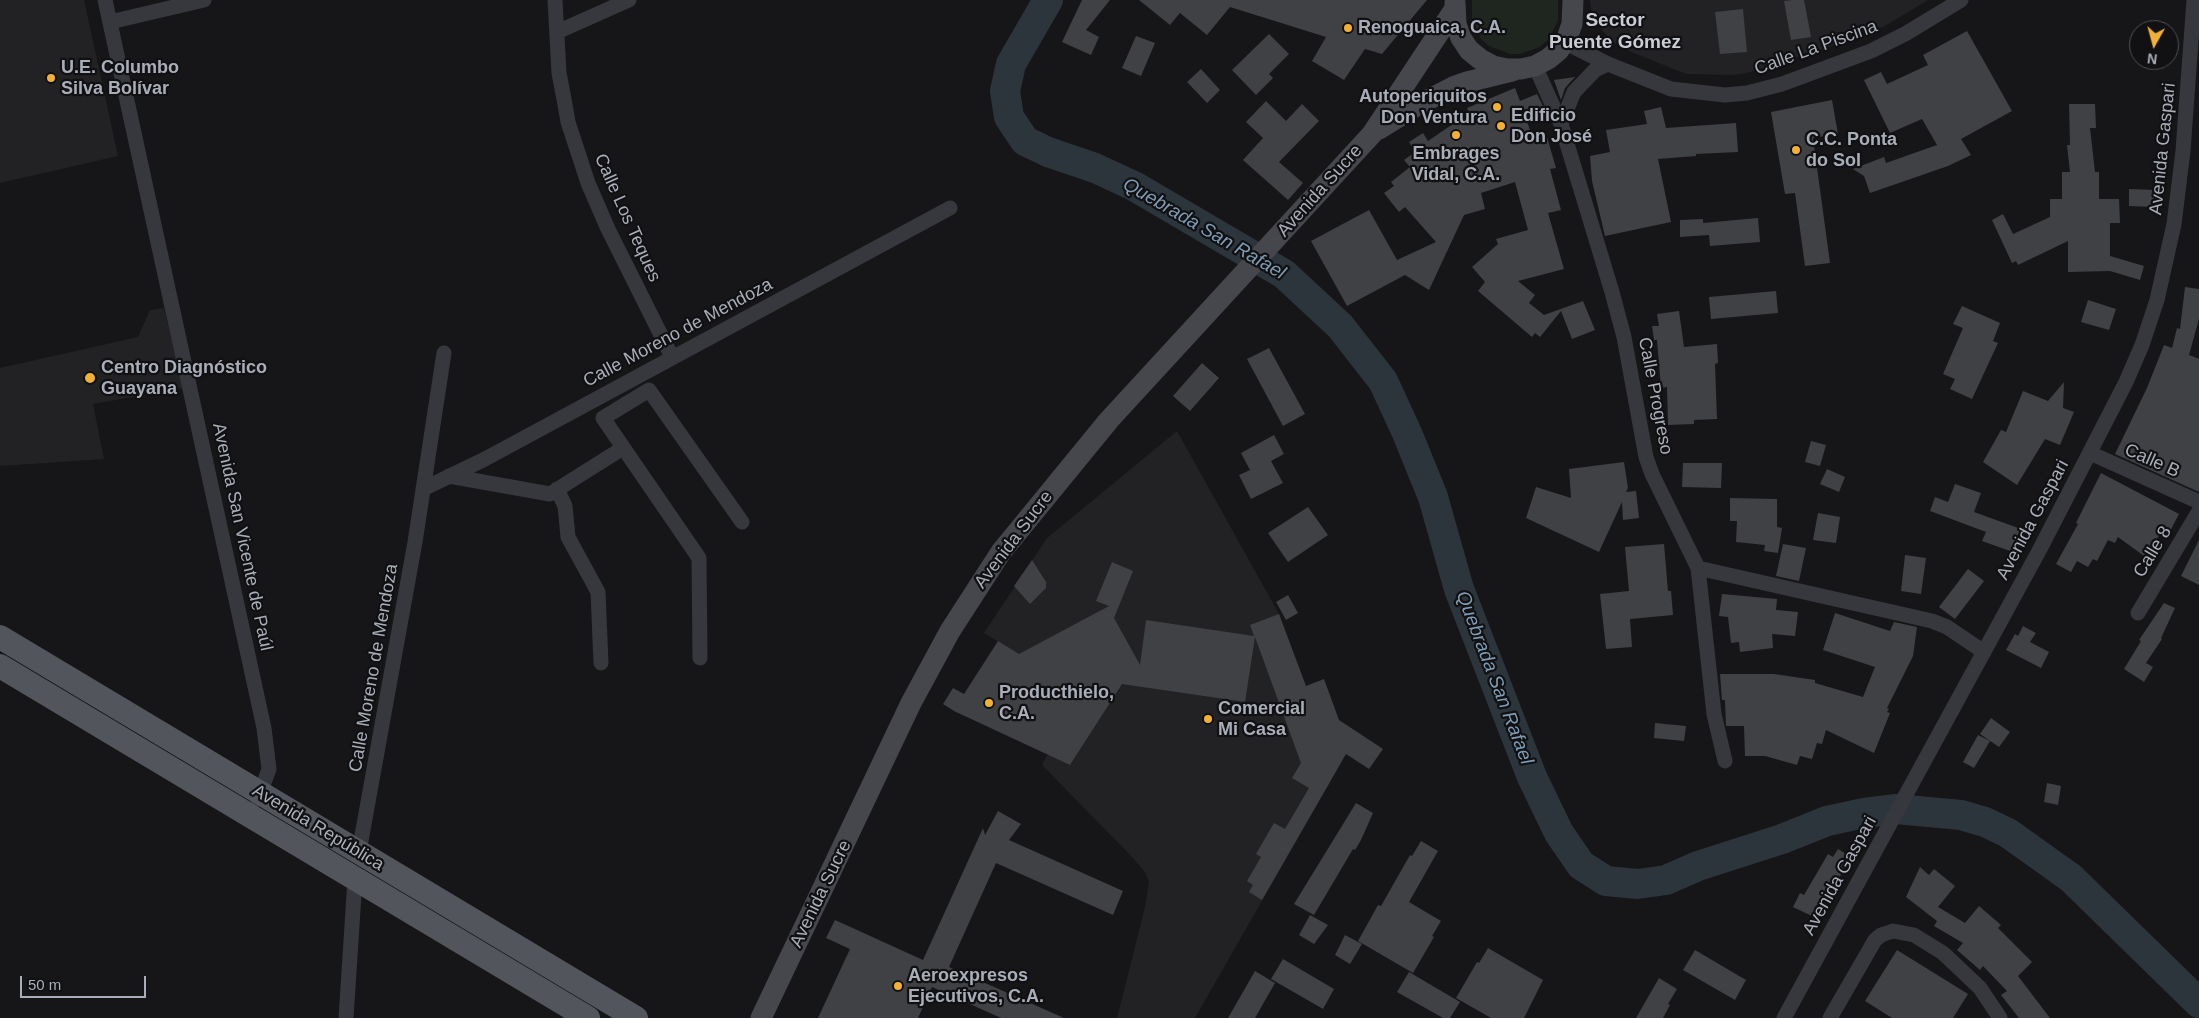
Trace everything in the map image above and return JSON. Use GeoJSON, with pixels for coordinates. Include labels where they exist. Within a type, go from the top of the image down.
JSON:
{"type":"FeatureCollection","features":[{"type":"Feature","properties":{"kind":"main road","name":"Avenida República"},"geometry":{"type":"LineString","coordinates":[[0,637],[636,1018]]}},
{"type":"Feature","properties":{"kind":"main road","name":"Avenida República"},"geometry":{"type":"LineString","coordinates":[[0,666],[588,1018]]}},
{"type":"Feature","properties":{"kind":"street","name":"Avenida San Vicente de Paúl"},"geometry":{"type":"LineString","coordinates":[[105,0],[264,728],[269,769],[251,817]]}},
{"type":"Feature","properties":{"kind":"street"},"geometry":{"type":"LineString","coordinates":[[110,22],[204,0]]}},
{"type":"Feature","properties":{"kind":"street","name":"Calle Los Teques"},"geometry":{"type":"LineString","coordinates":[[555,0],[559,73],[565,107],[588,183],[608,229],[672,357]]}},
{"type":"Feature","properties":{"kind":"street"},"geometry":{"type":"LineString","coordinates":[[557,32],[629,0]]}},
{"type":"Feature","properties":{"kind":"street"},"geometry":{"type":"LineString","coordinates":[[1455,5],[1456,24],[1461,38],[1469,50],[1493,66],[1507,69],[1528,68],[1548,59],[1564,42],[1572,24],[1573,0]]}},
{"type":"Feature","properties":{"kind":"street","name":"Calle La Piscina"},"geometry":{"type":"LineString","coordinates":[[1564,42],[1608,64],[1671,89],[1725,95],[1747,93],[1791,81],[1871,51],[1905,34],[1961,0]]}},
{"type":"Feature","properties":{"kind":"street","name":"Avenida Gaspari"},"geometry":{"type":"LineString","coordinates":[[1784,1018],[1930,752],[2090,453],[2126,382],[2142,345],[2168,259],[2180,185],[2194,80],[2194,0]]}},
{"type":"Feature","properties":{"kind":"street","name":"Avenida Sucre"},"geometry":{"type":"LineString","coordinates":[[761,1018],[911,703],[967,603],[1001,552],[1109,420],[1286,230],[1372,134],[1455,5]]}},
{"type":"Feature","properties":{"kind":"street"},"geometry":{"type":"LineString","coordinates":[[1561,124],[1574,92],[1595,70],[1608,64]]}},
{"type":"Feature","properties":{"kind":"street","name":"Avenida Sucre"},"geometry":{"type":"LineString","coordinates":[[1372,134],[1416,106],[1453,87],[1528,68]]}},
{"type":"Feature","properties":{"kind":"street","name":"Calle Progreso"},"geometry":{"type":"LineString","coordinates":[[1528,68],[1561,124],[1624,337],[1646,457],[1652,474],[1698,568],[1714,714],[1725,761]]}},
{"type":"Feature","properties":{"kind":"street","name":"Calle Moreno de Mendoza"},"geometry":{"type":"LineString","coordinates":[[423,489],[950,208]]}},
{"type":"Feature","properties":{"kind":"street","name":"Calle Moreno de Mendoza"},"geometry":{"type":"LineString","coordinates":[[359,852],[423,489],[444,353]]}},
{"type":"Feature","properties":{"kind":"street"},"geometry":{"type":"LineString","coordinates":[[700,658],[700,558],[603,418],[650,390],[742,522]]}},
{"type":"Feature","properties":{"kind":"street"},"geometry":{"type":"LineString","coordinates":[[449,476],[550,494],[623,448]]}},
{"type":"Feature","properties":{"kind":"street","name":"Calle B"},"geometry":{"type":"LineString","coordinates":[[2090,453],[2199,502]]}},
{"type":"Feature","properties":{"kind":"street"},"geometry":{"type":"LineString","coordinates":[[557,489],[565,506],[568,537],[598,592],[600,663]]}},
{"type":"Feature","properties":{"kind":"street","name":"Calle 8"},"geometry":{"type":"LineString","coordinates":[[2138,613],[2199,511]]}},
{"type":"Feature","properties":{"kind":"street"},"geometry":{"type":"LineString","coordinates":[[1698,568],[1932,621],[1947,627],[1984,652]]}},
{"type":"Feature","properties":{"kind":"street"},"geometry":{"type":"LineString","coordinates":[[346,1018],[355,879]]}},
{"type":"Feature","properties":{"kind":"street"},"geometry":{"type":"LineString","coordinates":[[1830,1018],[1875,940],[1881,935],[1893,931],[1914,935],[1943,954],[1980,988],[2000,1018]]}},
{"type":"Feature","properties":{"kind":"shaded area","name":"U.E. Columbo Silva Bolívar"},"geometry":{"type":"Polygon","coordinates":[[[0,0],[84,0],[118,156],[0,183],[0,0]]]}},
{"type":"Feature","properties":{"kind":"shaded area"},"geometry":{"type":"Polygon","coordinates":[[[1472,0],[1558,0],[1558,21],[1548,40],[1540,47],[1520,54],[1510,54],[1489,46],[1481,39],[1472,21],[1472,0]]]}},
{"type":"Feature","properties":{"kind":"shaded area"},"geometry":{"type":"Polygon","coordinates":[[[1590,0],[1928,0],[1885,26],[1821,50],[1747,73],[1734,75],[1686,74],[1629,51],[1613,42],[1602,30],[1591,9],[1590,0]]]}},
{"type":"Feature","properties":{"kind":"shaded area","name":"Centro Diagnóstico Guayana"},"geometry":{"type":"Polygon","coordinates":[[[164,308],[183,388],[93,404],[104,459],[0,466],[0,368],[138,337],[150,310],[164,308]]]}},
{"type":"Feature","properties":{"kind":"shaded area","name":"Comercial Mi Casa"},"geometry":{"type":"Polygon","coordinates":[[[1177,431],[1279,614],[1331,755],[1342,761],[1195,1018],[1117,1018],[1145,907],[1149,882],[1145,872],[1133,858],[1042,765],[1048,754],[1071,764],[1106,707],[984,633],[1047,538],[1177,431]]]}},
{"type":"Feature","properties":{"kind":"building"},"geometry":{"type":"Polygon","coordinates":[[[1082,0],[1110,0],[1086,30],[1099,37],[1091,55],[1062,42],[1082,0]]]}},
{"type":"Feature","properties":{"kind":"building","name":"Renoguaica, C.A."},"geometry":{"type":"Polygon","coordinates":[[[1139,0],[1427,0],[1382,54],[1365,49],[1344,80],[1312,61],[1326,37],[1230,7],[1207,35],[1180,13],[1170,25],[1139,0]]]}},
{"type":"Feature","properties":{"kind":"building"},"geometry":{"type":"Polygon","coordinates":[[[1804,0],[1811,37],[1791,40],[1784,1],[1804,0]]]}},
{"type":"Feature","properties":{"kind":"building"},"geometry":{"type":"Polygon","coordinates":[[[1743,9],[1747,52],[1720,54],[1715,12],[1743,9]]]}},
{"type":"Feature","properties":{"kind":"building"},"geometry":{"type":"Polygon","coordinates":[[[1967,31],[2012,111],[1961,139],[1971,155],[1948,166],[1870,193],[1864,176],[1853,169],[1884,157],[1886,163],[1937,145],[1922,119],[1890,133],[1864,80],[1881,72],[1887,84],[1928,65],[1923,55],[1967,31]]]}},
{"type":"Feature","properties":{"kind":"building"},"geometry":{"type":"Polygon","coordinates":[[[1269,34],[1289,54],[1269,74],[1273,78],[1256,95],[1232,70],[1269,34]]]}},
{"type":"Feature","properties":{"kind":"building"},"geometry":{"type":"Polygon","coordinates":[[[1136,36],[1155,43],[1141,76],[1122,68],[1136,36]]]}},
{"type":"Feature","properties":{"kind":"building"},"geometry":{"type":"Polygon","coordinates":[[[1201,69],[1220,90],[1207,103],[1187,82],[1201,69]]]}},
{"type":"Feature","properties":{"kind":"building"},"geometry":{"type":"Polygon","coordinates":[[[1575,77],[1565,88],[1561,100],[1554,80],[1575,77]]]}},
{"type":"Feature","properties":{"kind":"building"},"geometry":{"type":"Polygon","coordinates":[[[1515,88],[1520,101],[1537,94],[1543,106],[1541,106],[1542,110],[1525,116],[1534,141],[1547,137],[1556,168],[1550,169],[1561,210],[1548,213],[1564,269],[1518,281],[1535,295],[1529,303],[1544,315],[1583,301],[1595,330],[1572,339],[1561,311],[1540,337],[1535,333],[1532,337],[1478,291],[1485,282],[1472,267],[1498,244],[1496,239],[1528,230],[1515,182],[1481,193],[1485,209],[1464,215],[1429,290],[1405,275],[1347,306],[1311,241],[1369,210],[1397,260],[1436,242],[1405,207],[1399,212],[1384,193],[1394,186],[1391,182],[1410,167],[1404,160],[1415,152],[1409,142],[1423,133],[1428,141],[1469,113],[1467,108],[1515,88]]]}},
{"type":"Feature","properties":{"kind":"building"},"geometry":{"type":"Polygon","coordinates":[[[1832,100],[1838,134],[1813,138],[1830,263],[1805,266],[1795,193],[1785,194],[1771,112],[1832,100]]]}},
{"type":"Feature","properties":{"kind":"building"},"geometry":{"type":"Polygon","coordinates":[[[1266,101],[1286,121],[1302,104],[1319,121],[1279,162],[1303,183],[1288,200],[1243,160],[1263,138],[1246,122],[1266,101]]]}},
{"type":"Feature","properties":{"kind":"building"},"geometry":{"type":"Polygon","coordinates":[[[2069,104],[2095,104],[2096,128],[2090,128],[2095,172],[2099,172],[2099,199],[2119,199],[2120,223],[2110,223],[2110,256],[2144,266],[2140,280],[2110,271],[2068,272],[2068,241],[2018,265],[2016,261],[2012,263],[1992,220],[2003,214],[2013,234],[2050,217],[2050,199],[2062,199],[2062,172],[2070,172],[2067,145],[2070,145],[2069,104]]]}},
{"type":"Feature","properties":{"kind":"building"},"geometry":{"type":"Polygon","coordinates":[[[1661,107],[1666,128],[1736,123],[1738,152],[1696,154],[1696,156],[1658,159],[1671,222],[1605,236],[1592,181],[1590,156],[1610,152],[1606,130],[1647,124],[1644,111],[1661,107]]]}},
{"type":"Feature","properties":{"kind":"building"},"geometry":{"type":"Polygon","coordinates":[[[2129,189],[2155,190],[2154,207],[2129,206],[2129,189]]]}},
{"type":"Feature","properties":{"kind":"building"},"geometry":{"type":"Polygon","coordinates":[[[1758,218],[1760,242],[1710,246],[1709,235],[1680,237],[1680,220],[1703,219],[1703,223],[1758,218]]]}},
{"type":"Feature","properties":{"kind":"building"},"geometry":{"type":"Polygon","coordinates":[[[2185,287],[2199,289],[2199,319],[2189,355],[2199,359],[2199,492],[2115,454],[2147,388],[2164,345],[2172,348],[2177,328],[2180,329],[2185,287]]]}},
{"type":"Feature","properties":{"kind":"building"},"geometry":{"type":"Polygon","coordinates":[[[1776,291],[1778,313],[1711,319],[1709,297],[1776,291]]]}},
{"type":"Feature","properties":{"kind":"building"},"geometry":{"type":"Polygon","coordinates":[[[2088,300],[2116,309],[2109,330],[2081,322],[2088,300]]]}},
{"type":"Feature","properties":{"kind":"building"},"geometry":{"type":"Polygon","coordinates":[[[1962,306],[2000,323],[1993,341],[1998,343],[1972,399],[1950,389],[1955,379],[1943,374],[1963,328],[1953,324],[1962,306]]]}},
{"type":"Feature","properties":{"kind":"building"},"geometry":{"type":"Polygon","coordinates":[[[1679,311],[1684,347],[1717,344],[1718,363],[1715,364],[1717,419],[1694,420],[1694,424],[1668,425],[1667,387],[1661,388],[1657,340],[1654,340],[1652,326],[1659,326],[1657,314],[1679,311]]]}},
{"type":"Feature","properties":{"kind":"building"},"geometry":{"type":"Polygon","coordinates":[[[1269,348],[1305,414],[1283,426],[1247,359],[1269,348]]]}},
{"type":"Feature","properties":{"kind":"building"},"geometry":{"type":"Polygon","coordinates":[[[1202,363],[1219,378],[1190,411],[1173,396],[1202,363]]]}},
{"type":"Feature","properties":{"kind":"building"},"geometry":{"type":"Polygon","coordinates":[[[2064,382],[2063,408],[2074,412],[2060,445],[2045,439],[2017,485],[1983,462],[2001,430],[2006,432],[2023,391],[2048,401],[2064,382]]]}},
{"type":"Feature","properties":{"kind":"building"},"geometry":{"type":"Polygon","coordinates":[[[1274,435],[1284,454],[1271,461],[1283,483],[1251,499],[1239,475],[1250,470],[1241,453],[1274,435]]]}},
{"type":"Feature","properties":{"kind":"building"},"geometry":{"type":"Polygon","coordinates":[[[1811,441],[1826,445],[1820,466],[1805,462],[1811,441]]]}},
{"type":"Feature","properties":{"kind":"building"},"geometry":{"type":"Polygon","coordinates":[[[1624,462],[1628,488],[1626,492],[1636,491],[1639,518],[1623,520],[1622,502],[1599,552],[1526,518],[1536,487],[1571,498],[1569,469],[1624,462]]]}},
{"type":"Feature","properties":{"kind":"building"},"geometry":{"type":"Polygon","coordinates":[[[1683,463],[1722,463],[1721,488],[1682,487],[1683,463]]]}},
{"type":"Feature","properties":{"kind":"building"},"geometry":{"type":"Polygon","coordinates":[[[1827,469],[1845,477],[1839,492],[1820,484],[1827,469]]]}},
{"type":"Feature","properties":{"kind":"building"},"geometry":{"type":"Polygon","coordinates":[[[2101,473],[2179,514],[2167,537],[2161,533],[2144,556],[2118,537],[2115,543],[2108,540],[2097,561],[2093,559],[2088,567],[2077,561],[2071,572],[2056,564],[2078,524],[2076,523],[2101,473]]]}},
{"type":"Feature","properties":{"kind":"building"},"geometry":{"type":"Polygon","coordinates":[[[1955,484],[1981,493],[1974,512],[2021,529],[2010,551],[1982,541],[1986,532],[1930,511],[1935,497],[1948,502],[1955,484]]]}},
{"type":"Feature","properties":{"kind":"building"},"geometry":{"type":"Polygon","coordinates":[[[1730,498],[1777,499],[1777,527],[1782,528],[1778,553],[1764,551],[1765,545],[1736,542],[1737,521],[1730,521],[1730,498]]]}},
{"type":"Feature","properties":{"kind":"building"},"geometry":{"type":"Polygon","coordinates":[[[1308,507],[1328,535],[1288,562],[1268,533],[1308,507]]]}},
{"type":"Feature","properties":{"kind":"building"},"geometry":{"type":"Polygon","coordinates":[[[1818,513],[1840,517],[1836,543],[1813,540],[1818,513]]]}},
{"type":"Feature","properties":{"kind":"building"},"geometry":{"type":"Polygon","coordinates":[[[2199,540],[2199,585],[2181,576],[2199,540]]]}},
{"type":"Feature","properties":{"kind":"building"},"geometry":{"type":"Polygon","coordinates":[[[1664,544],[1668,591],[1671,591],[1673,615],[1630,619],[1632,647],[1606,649],[1600,594],[1629,591],[1625,547],[1664,544]]]}},
{"type":"Feature","properties":{"kind":"building"},"geometry":{"type":"Polygon","coordinates":[[[1783,544],[1806,548],[1799,581],[1776,576],[1783,544]]]}},
{"type":"Feature","properties":{"kind":"building"},"geometry":{"type":"Polygon","coordinates":[[[1905,555],[1926,558],[1921,594],[1901,591],[1905,555]]]}},
{"type":"Feature","properties":{"kind":"building"},"geometry":{"type":"Polygon","coordinates":[[[1032,560],[1046,582],[1046,588],[1030,604],[1014,586],[1032,560]]]}},
{"type":"Feature","properties":{"kind":"building"},"geometry":{"type":"Polygon","coordinates":[[[1112,562],[1133,571],[1114,618],[1140,665],[1146,620],[1254,636],[1250,625],[1279,614],[1306,686],[1324,679],[1339,720],[1383,749],[1369,769],[1346,754],[1262,900],[1249,892],[1253,885],[1247,881],[1261,857],[1256,854],[1274,823],[1285,829],[1309,788],[1292,778],[1301,763],[1255,637],[1245,702],[1122,684],[1070,765],[954,711],[943,704],[953,688],[964,694],[998,641],[1019,654],[1109,606],[1096,601],[1112,562]]]}},
{"type":"Feature","properties":{"kind":"building"},"geometry":{"type":"Polygon","coordinates":[[[1968,569],[1984,581],[1955,619],[1939,607],[1968,569]]]}},
{"type":"Feature","properties":{"kind":"building"},"geometry":{"type":"Polygon","coordinates":[[[1722,594],[1777,599],[1776,610],[1798,612],[1795,636],[1772,634],[1773,648],[1740,652],[1739,642],[1731,643],[1728,617],[1719,616],[1722,594]]]}},
{"type":"Feature","properties":{"kind":"building"},"geometry":{"type":"Polygon","coordinates":[[[1288,595],[1298,613],[1286,620],[1276,602],[1288,595]]]}},
{"type":"Feature","properties":{"kind":"building"},"geometry":{"type":"Polygon","coordinates":[[[2164,603],[2175,608],[2162,639],[2146,663],[2153,667],[2144,682],[2124,669],[2141,641],[2139,640],[2164,603]]]}},
{"type":"Feature","properties":{"kind":"building"},"geometry":{"type":"Polygon","coordinates":[[[1835,613],[1890,631],[1894,622],[1917,627],[1913,656],[1887,708],[1889,709],[1887,712],[1890,713],[1874,753],[1826,730],[1822,744],[1817,743],[1812,759],[1800,756],[1797,765],[1765,756],[1745,756],[1744,726],[1726,726],[1725,700],[1722,700],[1720,674],[1774,674],[1815,680],[1815,683],[1863,697],[1875,667],[1823,650],[1835,613]]]}},
{"type":"Feature","properties":{"kind":"building"},"geometry":{"type":"Polygon","coordinates":[[[2023,626],[2036,633],[2030,642],[2049,652],[2041,668],[2006,650],[2015,634],[2018,636],[2023,626]]]}},
{"type":"Feature","properties":{"kind":"building"},"geometry":{"type":"Polygon","coordinates":[[[1991,718],[2010,732],[1999,747],[1980,734],[1991,718]]]}},
{"type":"Feature","properties":{"kind":"building"},"geometry":{"type":"Polygon","coordinates":[[[1655,723],[1686,726],[1684,741],[1654,738],[1655,723]]]}},
{"type":"Feature","properties":{"kind":"building"},"geometry":{"type":"Polygon","coordinates":[[[1978,735],[1990,741],[1974,768],[1963,762],[1978,735]]]}},
{"type":"Feature","properties":{"kind":"building"},"geometry":{"type":"Polygon","coordinates":[[[2047,783],[2061,786],[2058,805],[2044,802],[2047,783]]]}},
{"type":"Feature","properties":{"kind":"building"},"geometry":{"type":"Polygon","coordinates":[[[1356,803],[1373,813],[1361,840],[1355,850],[1353,849],[1314,915],[1294,904],[1356,803]]]}},
{"type":"Feature","properties":{"kind":"building"},"geometry":{"type":"Polygon","coordinates":[[[998,811],[1021,824],[1009,840],[1123,891],[1113,915],[996,863],[949,967],[1064,1018],[1001,1018],[932,987],[918,1018],[818,1018],[850,949],[826,938],[835,920],[923,960],[983,828],[985,835],[998,811]]]}},
{"type":"Feature","properties":{"kind":"building"},"geometry":{"type":"Polygon","coordinates":[[[1421,841],[1438,851],[1409,902],[1441,921],[1413,973],[1358,941],[1378,905],[1381,906],[1410,855],[1412,856],[1421,841]]]}},
{"type":"Feature","properties":{"kind":"building"},"geometry":{"type":"Polygon","coordinates":[[[1838,849],[1851,857],[1816,918],[1793,907],[1800,893],[1804,895],[1828,854],[1833,857],[1838,849]]]}},
{"type":"Feature","properties":{"kind":"building"},"geometry":{"type":"Polygon","coordinates":[[[1920,867],[1929,875],[1934,869],[1955,886],[1938,907],[1965,923],[1979,906],[2001,925],[1998,928],[2032,962],[2018,976],[2050,1018],[2019,1018],[2001,995],[2007,991],[1983,966],[1980,970],[1957,950],[1963,943],[1934,926],[1937,921],[1906,897],[1920,867]]]}},
{"type":"Feature","properties":{"kind":"building"},"geometry":{"type":"Polygon","coordinates":[[[1310,915],[1328,925],[1314,944],[1299,935],[1310,915]]]}},
{"type":"Feature","properties":{"kind":"building"},"geometry":{"type":"Polygon","coordinates":[[[1345,935],[1362,944],[1350,964],[1335,955],[1345,935]]]}},
{"type":"Feature","properties":{"kind":"building"},"geometry":{"type":"Polygon","coordinates":[[[1488,948],[1543,980],[1524,1018],[1491,1018],[1456,998],[1477,962],[1479,963],[1488,948]]]}},
{"type":"Feature","properties":{"kind":"building"},"geometry":{"type":"Polygon","coordinates":[[[1695,950],[1746,980],[1735,1000],[1683,970],[1695,950]]]}},
{"type":"Feature","properties":{"kind":"building"},"geometry":{"type":"Polygon","coordinates":[[[1897,950],[1968,994],[1953,1018],[1892,1018],[1865,1001],[1897,950]]]}},
{"type":"Feature","properties":{"kind":"building"},"geometry":{"type":"Polygon","coordinates":[[[1283,959],[1334,989],[1323,1009],[1271,979],[1283,959]]]}},
{"type":"Feature","properties":{"kind":"building"},"geometry":{"type":"Polygon","coordinates":[[[1255,971],[1275,983],[1255,1018],[1228,1018],[1255,971]]]}},
{"type":"Feature","properties":{"kind":"building"},"geometry":{"type":"Polygon","coordinates":[[[1409,972],[1460,1002],[1450,1018],[1443,1018],[1397,992],[1409,972]]]}},
{"type":"Feature","properties":{"kind":"building"},"geometry":{"type":"Polygon","coordinates":[[[1659,978],[1677,989],[1668,1004],[1670,1005],[1663,1018],[1636,1018],[1659,978]]]}},
{"type":"Feature","properties":{"kind":"waterway","name":"Quebrada San Rafael"},"geometry":{"type":"LineString","coordinates":[[1048,0],[1011,64],[1005,91],[1009,117],[1025,141],[1048,152],[1095,168],[1134,186],[1284,274],[1340,326],[1383,381],[1433,497],[1459,589],[1532,777],[1559,833],[1581,865],[1606,881],[1638,884],[1666,880],[1698,866],[1782,839],[1827,821],[1864,813],[1896,809],[1961,815],[1985,822],[2008,833],[2071,878],[2199,1003]]}},
{"type":"Feature","properties":{"kind":"place","name":"Renoguaica, C.A."},"geometry":{"type":"Point","coordinates":[1348,28]}},
{"type":"Feature","properties":{"kind":"place","name":"U.E. Columbo Silva Bolívar"},"geometry":{"type":"Point","coordinates":[51,78]}},
{"type":"Feature","properties":{"kind":"place","name":"Autoperiquitos Don Ventura"},"geometry":{"type":"Point","coordinates":[1497,107]}},
{"type":"Feature","properties":{"kind":"place","name":"Edificio Don José"},"geometry":{"type":"Point","coordinates":[1501,126]}},
{"type":"Feature","properties":{"kind":"place","name":"Embrages Vidal, C.A."},"geometry":{"type":"Point","coordinates":[1456,135]}},
{"type":"Feature","properties":{"kind":"place","name":"C.C. Ponta do Sol"},"geometry":{"type":"Point","coordinates":[1796,150]}},
{"type":"Feature","properties":{"kind":"place","name":"Centro Diagnóstico Guayana"},"geometry":{"type":"Point","coordinates":[90,378]}},
{"type":"Feature","properties":{"kind":"place","name":"Producthielo, C.A."},"geometry":{"type":"Point","coordinates":[989,703]}},
{"type":"Feature","properties":{"kind":"place","name":"Comercial Mi Casa"},"geometry":{"type":"Point","coordinates":[1208,719]}},
{"type":"Feature","properties":{"kind":"place","name":"Aeroexpresos Ejecutivos, C.A."},"geometry":{"type":"Point","coordinates":[898,986]}},
{"type":"Feature","properties":{"kind":"district","name":"Sector Puente Gómez"},"geometry":{"type":"Point","coordinates":[1615,32]}}]}
